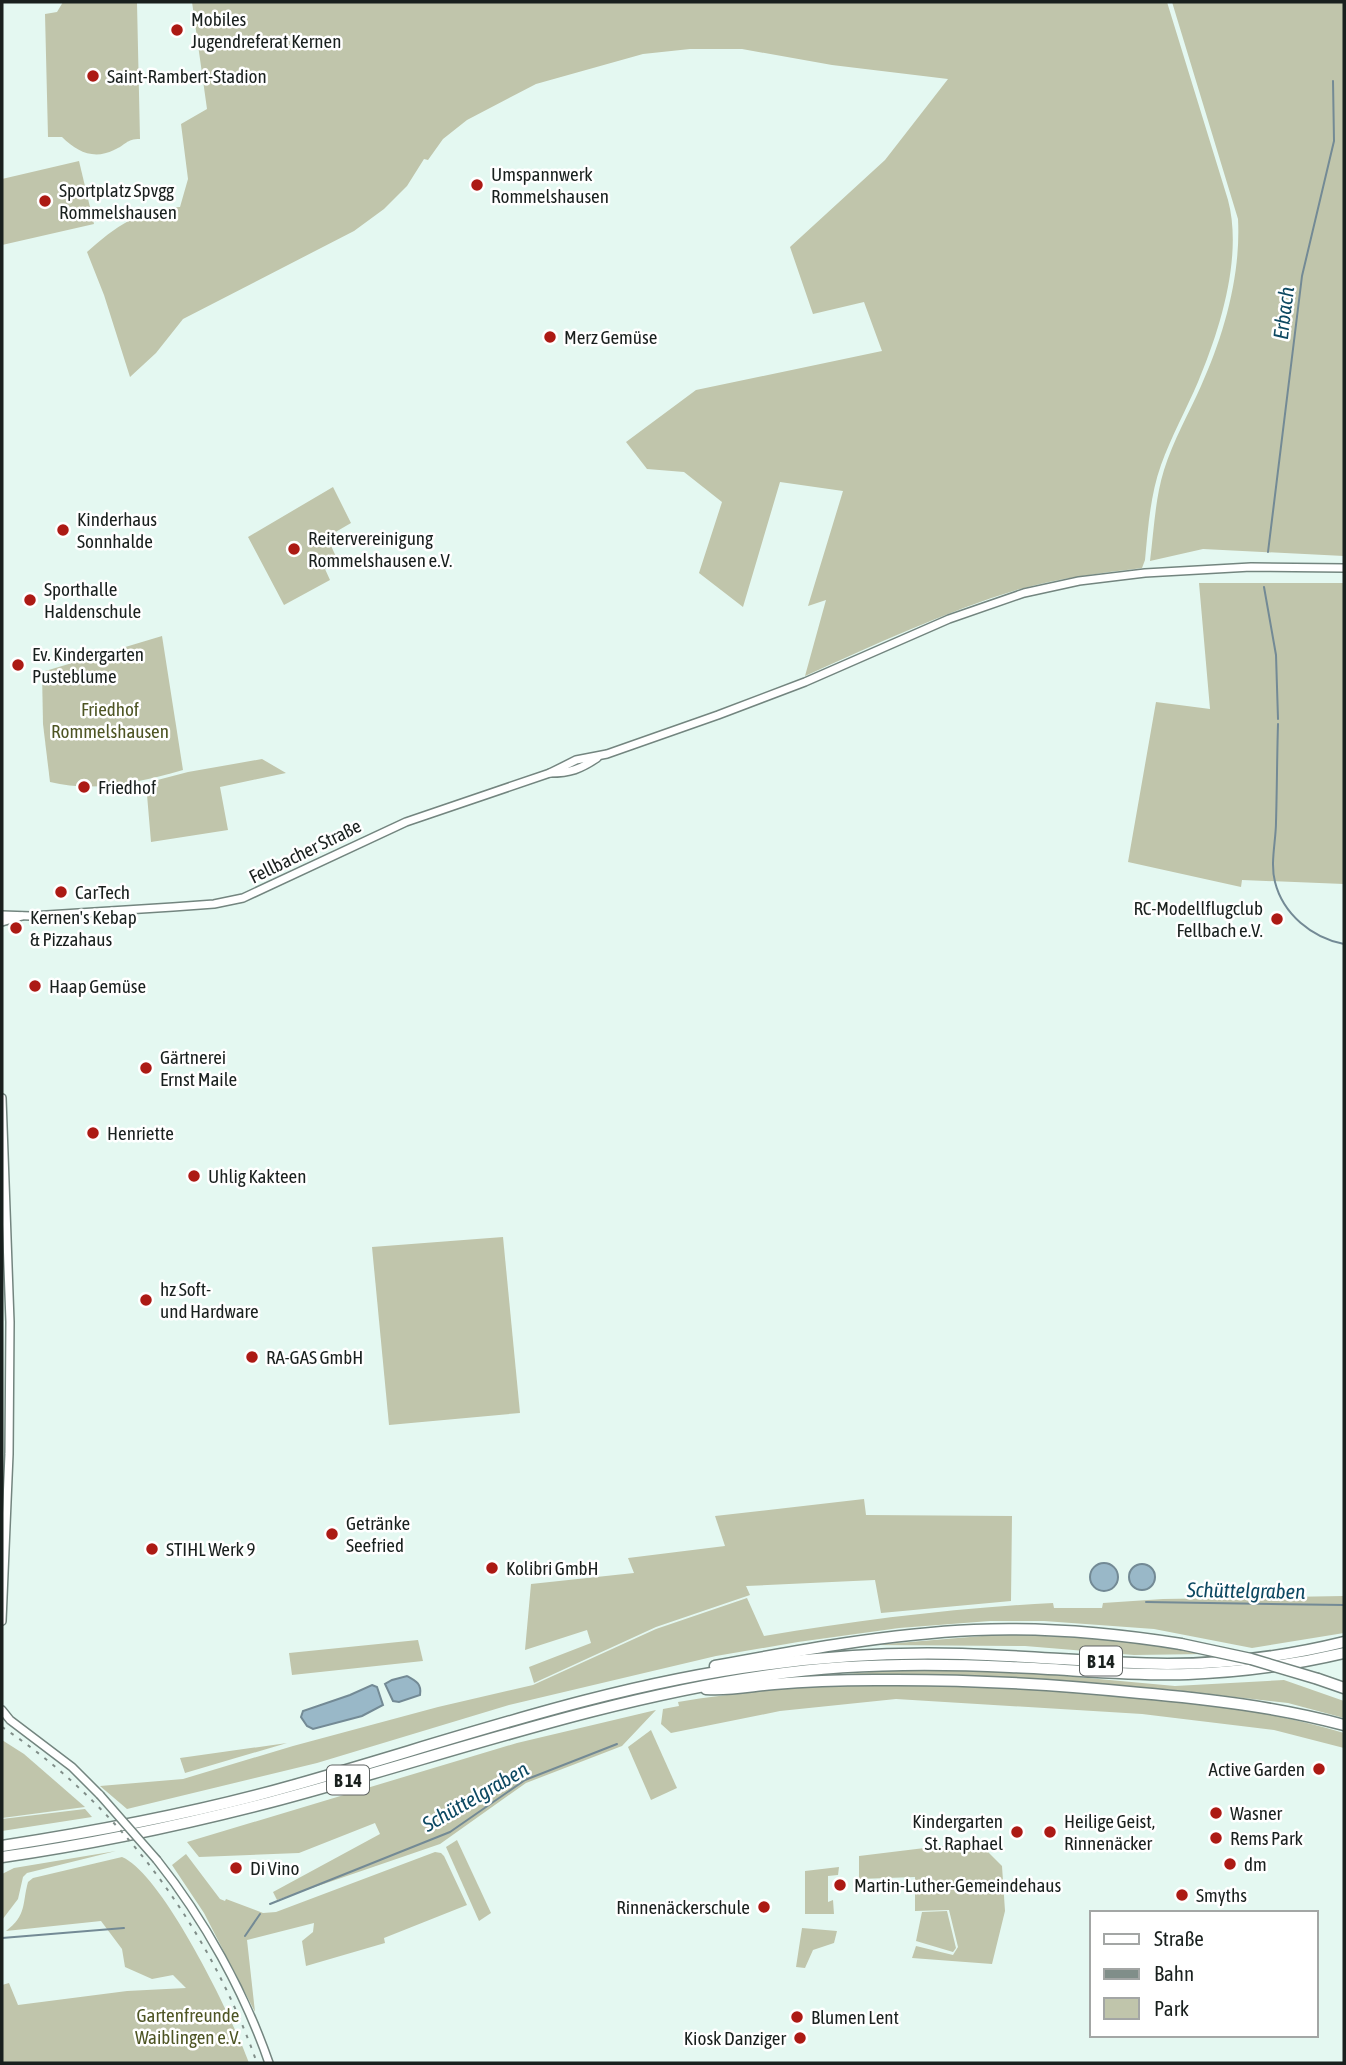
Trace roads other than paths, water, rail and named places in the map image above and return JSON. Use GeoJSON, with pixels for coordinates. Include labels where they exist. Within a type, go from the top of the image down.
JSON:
{"type":"FeatureCollection","features":[{"type":"Feature","properties":{"kind":"highway"},"geometry":{"type":"LineString","coordinates":[[655,1684],[687,1671],[856,1642],[992,1629],[1061,1630],[1181,1644],[1243,1657],[1344,1688]]}},
{"type":"Feature","properties":{"kind":"highway","name":"B 14"},"geometry":{"type":"LineString","coordinates":[[2,1846],[91,1832],[221,1804],[560,1708],[655,1684],[763,1665],[872,1655],[959,1654],[1184,1664],[1269,1656],[1344,1642]]}},
{"type":"Feature","properties":{"kind":"highway","name":"B 14"},"geometry":{"type":"LineString","coordinates":[[2,1857],[97,1842],[207,1818],[312,1791],[548,1722],[691,1688],[772,1674],[886,1665],[964,1665],[1160,1674],[1217,1672],[1291,1664],[1344,1653]]}},
{"type":"Feature","properties":{"kind":"highway"},"geometry":{"type":"LineString","coordinates":[[691,1688],[722,1690],[848,1680],[1014,1683],[1212,1700],[1344,1725]]}},
{"type":"Feature","properties":{"kind":"main road","name":"Fellbacher Straße"},"geometry":{"type":"LineString","coordinates":[[2,915],[201,905],[243,898],[405,822],[550,773],[582,768],[598,757],[805,682],[982,606],[1024,593],[1065,584],[1144,573],[1305,566],[1344,568]]}},
{"type":"Feature","properties":{"kind":"main road","name":"Fellbacher Straße"},"geometry":{"type":"LineString","coordinates":[[2,922],[23,916]]}},
{"type":"Feature","properties":{"kind":"main road"},"geometry":{"type":"LineString","coordinates":[[2,1098],[10,1322],[9,1454],[2,1621]]}},
{"type":"Feature","properties":{"kind":"main road"},"geometry":{"type":"LineString","coordinates":[[2,1710],[10,1720],[72,1767],[158,1860],[210,1937],[260,2037],[269,2063]]}},
{"type":"Feature","properties":{"kind":"water"},"geometry":{"type":"Polygon","coordinates":[[[1104,1563],[1114,1567],[1118,1577],[1114,1587],[1104,1591],[1094,1587],[1090,1577],[1094,1567],[1104,1563]]]}},
{"type":"Feature","properties":{"kind":"water"},"geometry":{"type":"Polygon","coordinates":[[[1142,1564],[1151,1568],[1155,1577],[1151,1586],[1142,1590],[1133,1586],[1129,1577],[1133,1568],[1142,1564]]]}},
{"type":"Feature","properties":{"kind":"water"},"geometry":{"type":"Polygon","coordinates":[[[407,1676],[418,1683],[420,1695],[399,1702],[393,1701],[385,1684],[407,1676]]]}},
{"type":"Feature","properties":{"kind":"water"},"geometry":{"type":"Polygon","coordinates":[[[372,1685],[377,1687],[383,1705],[362,1716],[313,1729],[307,1726],[301,1717],[303,1711],[372,1685]]]}},
{"type":"Feature","properties":{"kind":"waterway","name":"Erbach"},"geometry":{"type":"LineString","coordinates":[[1268,552],[1302,276],[1334,141],[1333,81]]}},
{"type":"Feature","properties":{"kind":"waterway","name":"Erbach"},"geometry":{"type":"LineString","coordinates":[[1264,587],[1276,655],[1278,719]]}},
{"type":"Feature","properties":{"kind":"waterway","name":"Erbach"},"geometry":{"type":"LineString","coordinates":[[1278,724],[1273,860],[1275,882],[1285,904],[1300,923],[1321,936],[1344,944]]}},
{"type":"Feature","properties":{"kind":"waterway","name":"Schüttelgraben"},"geometry":{"type":"LineString","coordinates":[[1146,1602],[1344,1605]]}},
{"type":"Feature","properties":{"kind":"waterway","name":"Schüttelgraben"},"geometry":{"type":"LineString","coordinates":[[270,1904],[450,1832],[525,1780],[617,1744]]}},
{"type":"Feature","properties":{"kind":"waterway"},"geometry":{"type":"LineString","coordinates":[[245,1936],[260,1914]]}},
{"type":"Feature","properties":{"kind":"waterway","name":"Schüttelgraben"},"geometry":{"type":"LineString","coordinates":[[2,1938],[124,1928]]}},
{"type":"Feature","properties":{"kind":"railway"},"geometry":{"type":"LineString","coordinates":[[2,1727],[45,1759],[85,1794],[122,1832],[156,1874],[187,1918],[214,1965],[257,2063]]}},
{"type":"Feature","properties":{"kind":"place","name":"Mobiles Jugendreferat Kernen"},"geometry":{"type":"Point","coordinates":[177,30]}},
{"type":"Feature","properties":{"kind":"place","name":"Saint-Rambert-Stadion"},"geometry":{"type":"Point","coordinates":[93,76]}},
{"type":"Feature","properties":{"kind":"place","name":"Umspannwerk Rommelshausen"},"geometry":{"type":"Point","coordinates":[477,185]}},
{"type":"Feature","properties":{"kind":"place","name":"Sportplatz Spvgg Rommelshausen"},"geometry":{"type":"Point","coordinates":[45,201]}},
{"type":"Feature","properties":{"kind":"place","name":"Merz Gemüse"},"geometry":{"type":"Point","coordinates":[550,337]}},
{"type":"Feature","properties":{"kind":"place","name":"Kinderhaus Sonnhalde"},"geometry":{"type":"Point","coordinates":[63,530]}},
{"type":"Feature","properties":{"kind":"place","name":"Reitervereinigung Rommelshausen e.V."},"geometry":{"type":"Point","coordinates":[294,549]}},
{"type":"Feature","properties":{"kind":"place","name":"Sporthalle Haldenschule"},"geometry":{"type":"Point","coordinates":[30,600]}},
{"type":"Feature","properties":{"kind":"place","name":"Ev. Kindergarten Pusteblume"},"geometry":{"type":"Point","coordinates":[18,665]}},
{"type":"Feature","properties":{"kind":"place","name":"Friedhof"},"geometry":{"type":"Point","coordinates":[84,787]}},
{"type":"Feature","properties":{"kind":"place","name":"CarTech"},"geometry":{"type":"Point","coordinates":[61,892]}},
{"type":"Feature","properties":{"kind":"place","name":"RC-Modellflugclub Fellbach e.V."},"geometry":{"type":"Point","coordinates":[1277,919]}},
{"type":"Feature","properties":{"kind":"place","name":"Kernen's Kebap & Pizzahaus"},"geometry":{"type":"Point","coordinates":[16,928]}},
{"type":"Feature","properties":{"kind":"place","name":"Haap Gemüse"},"geometry":{"type":"Point","coordinates":[35,986]}},
{"type":"Feature","properties":{"kind":"place","name":"Gärtnerei Ernst Maile"},"geometry":{"type":"Point","coordinates":[146,1068]}},
{"type":"Feature","properties":{"kind":"place","name":"Henriette"},"geometry":{"type":"Point","coordinates":[93,1133]}},
{"type":"Feature","properties":{"kind":"place","name":"Uhlig Kakteen"},"geometry":{"type":"Point","coordinates":[194,1176]}},
{"type":"Feature","properties":{"kind":"place","name":"hz Soft- und Hardware"},"geometry":{"type":"Point","coordinates":[146,1300]}},
{"type":"Feature","properties":{"kind":"place","name":"RA-GAS GmbH"},"geometry":{"type":"Point","coordinates":[252,1357]}},
{"type":"Feature","properties":{"kind":"place","name":"Getränke Seefried"},"geometry":{"type":"Point","coordinates":[332,1534]}},
{"type":"Feature","properties":{"kind":"place","name":"STIHL Werk 9"},"geometry":{"type":"Point","coordinates":[152,1549]}},
{"type":"Feature","properties":{"kind":"place","name":"Kolibri GmbH"},"geometry":{"type":"Point","coordinates":[492,1568]}},
{"type":"Feature","properties":{"kind":"place","name":"Active Garden"},"geometry":{"type":"Point","coordinates":[1319,1769]}},
{"type":"Feature","properties":{"kind":"place","name":"Wasner"},"geometry":{"type":"Point","coordinates":[1216,1813]}},
{"type":"Feature","properties":{"kind":"place","name":"Kindergarten St. Raphael"},"geometry":{"type":"Point","coordinates":[1017,1832]}},
{"type":"Feature","properties":{"kind":"place","name":"Heilige Geist, Rinnenäcker"},"geometry":{"type":"Point","coordinates":[1050,1832]}},
{"type":"Feature","properties":{"kind":"place","name":"Rems Park"},"geometry":{"type":"Point","coordinates":[1216,1838]}},
{"type":"Feature","properties":{"kind":"place","name":"dm"},"geometry":{"type":"Point","coordinates":[1230,1864]}},
{"type":"Feature","properties":{"kind":"place","name":"Di Vino"},"geometry":{"type":"Point","coordinates":[236,1868]}},
{"type":"Feature","properties":{"kind":"place","name":"Martin-Luther-Gemeindehaus"},"geometry":{"type":"Point","coordinates":[840,1885]}},
{"type":"Feature","properties":{"kind":"place","name":"Smyths"},"geometry":{"type":"Point","coordinates":[1182,1895]}},
{"type":"Feature","properties":{"kind":"place","name":"Rinnenäckerschule"},"geometry":{"type":"Point","coordinates":[764,1907]}},
{"type":"Feature","properties":{"kind":"place","name":"Blumen Lent"},"geometry":{"type":"Point","coordinates":[797,2017]}},
{"type":"Feature","properties":{"kind":"place","name":"Kiosk Danziger"},"geometry":{"type":"Point","coordinates":[800,2038]}},
{"type":"Feature","properties":{"kind":"park label","name":"Friedhof Rommelshausen"},"geometry":{"type":"Point","coordinates":[110,720]}},
{"type":"Feature","properties":{"kind":"park label","name":"Gartenfreunde Waiblingen e.V."},"geometry":{"type":"Point","coordinates":[188,2026]}}]}
